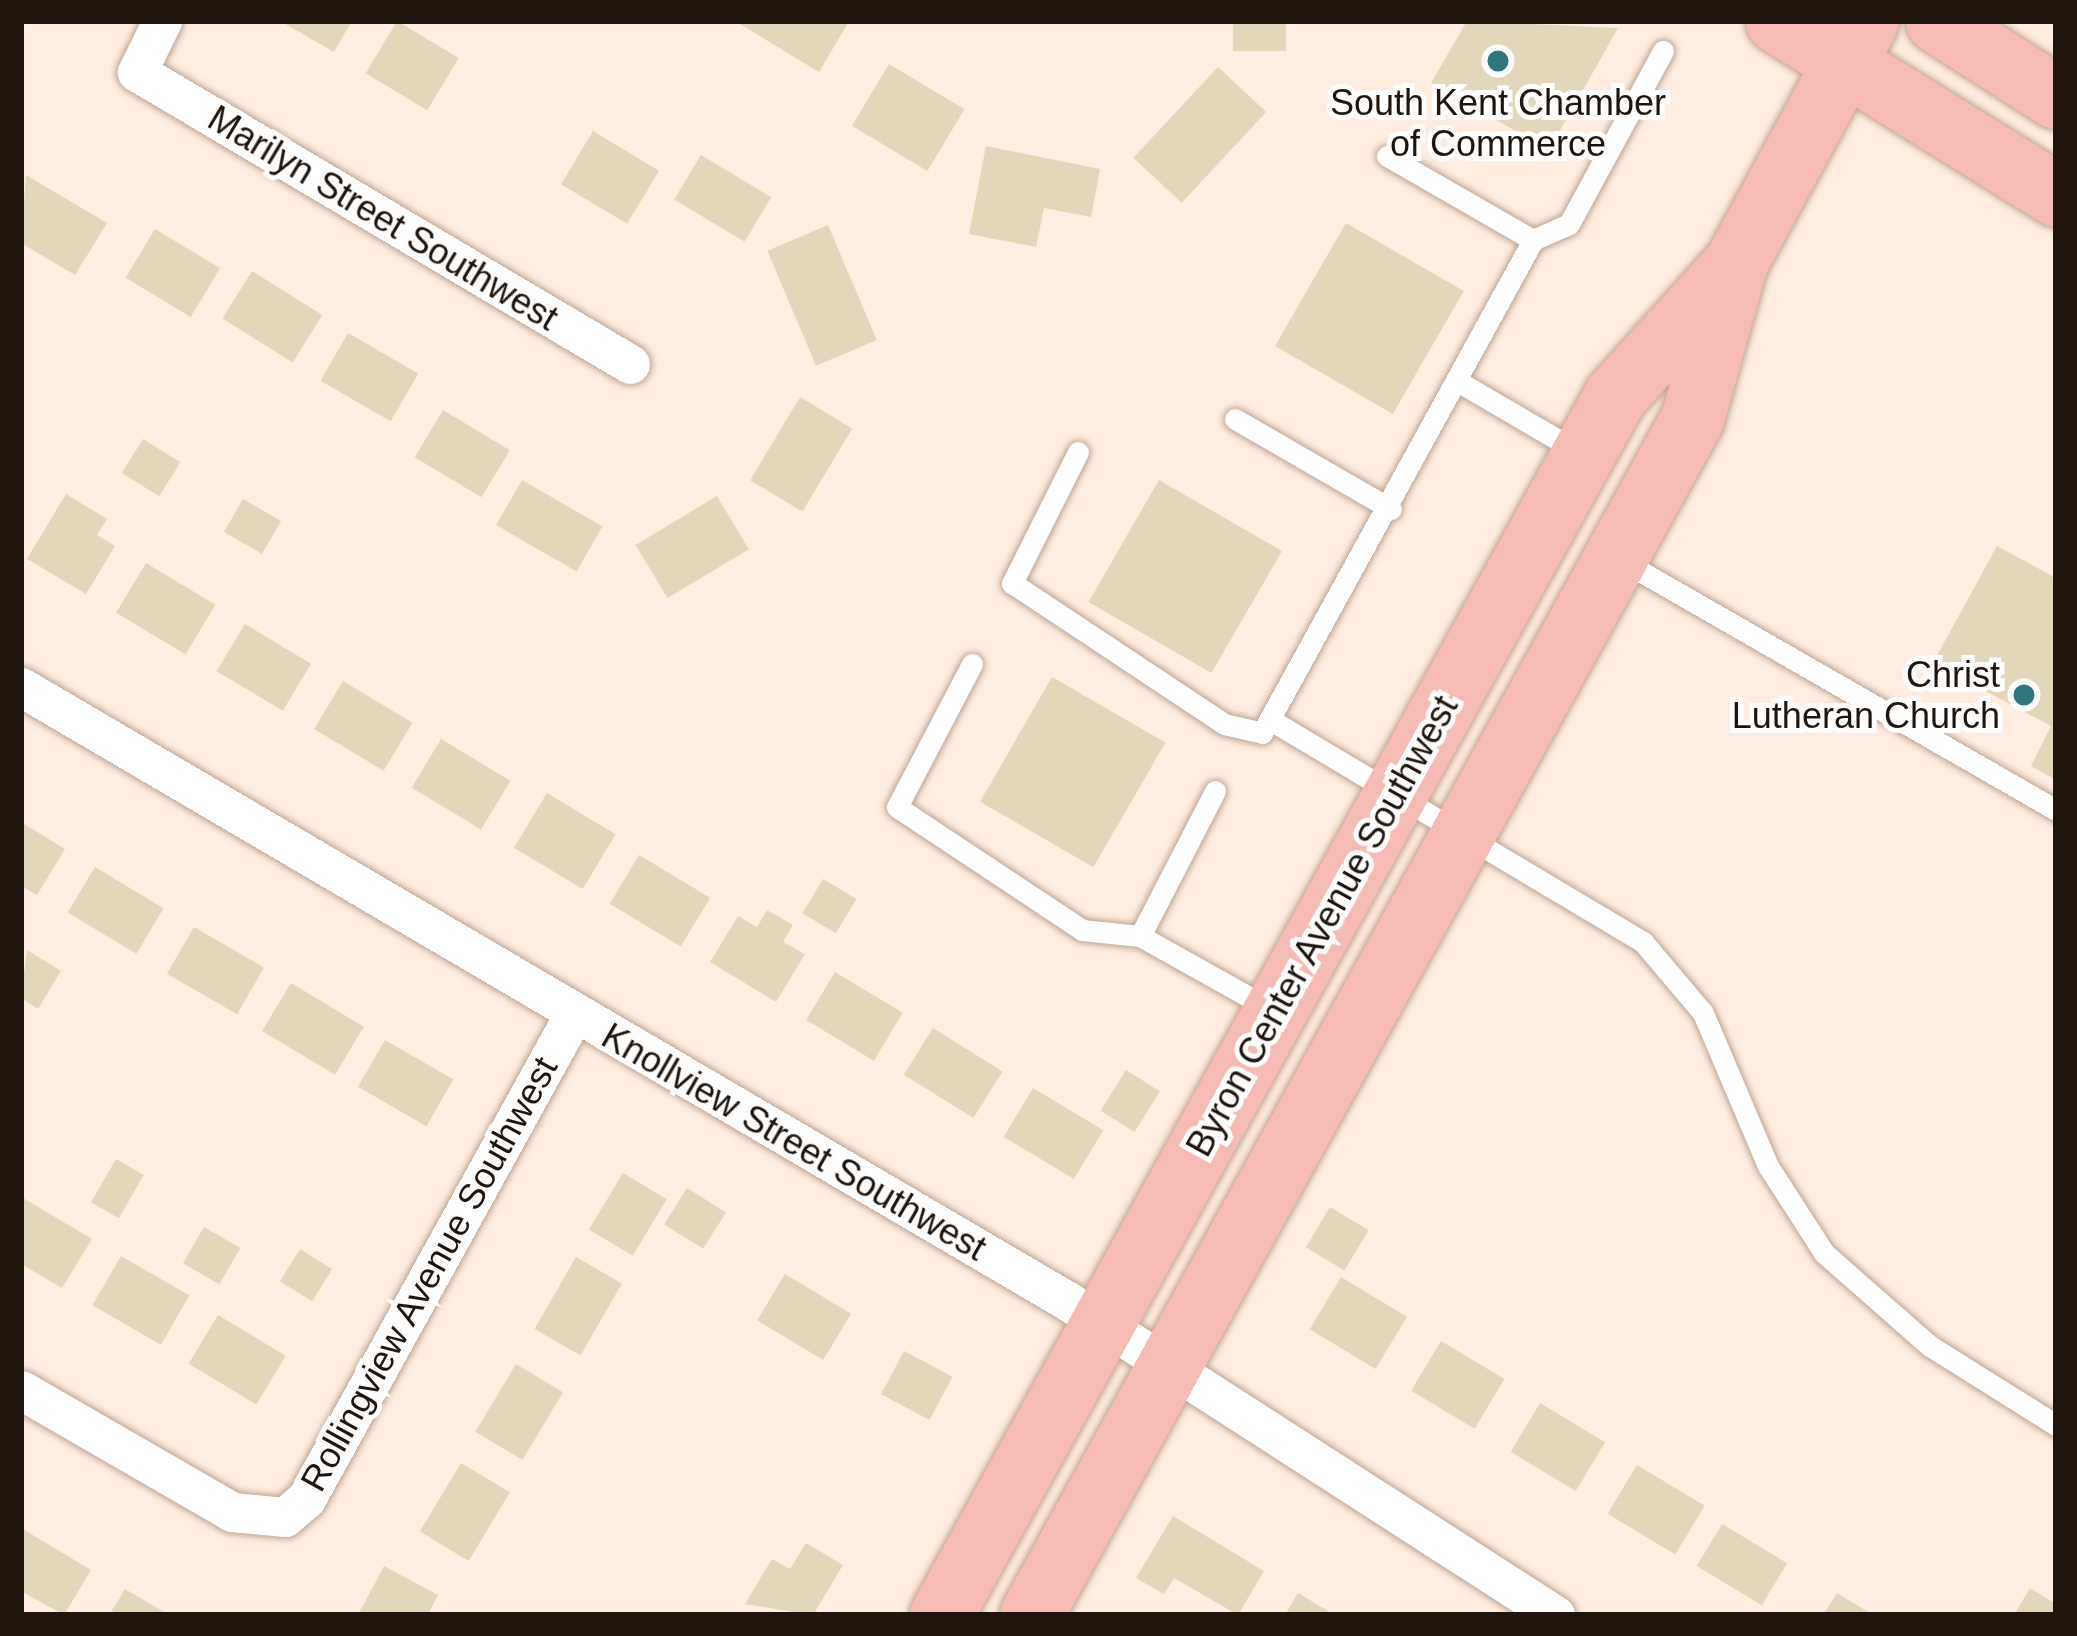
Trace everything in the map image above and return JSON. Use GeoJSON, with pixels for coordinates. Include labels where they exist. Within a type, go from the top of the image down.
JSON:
{"type":"FeatureCollection","features":[{"type":"Feature","properties":{"kind":"main road"},"geometry":{"type":"LineString","coordinates":[[1777,21],[1856,42],[2056,195]]}},
{"type":"Feature","properties":{"kind":"main road"},"geometry":{"type":"LineString","coordinates":[[1937,21],[2056,98]]}},
{"type":"Feature","properties":{"kind":"main road","name":"Byron Center Avenue Southwest"},"geometry":{"type":"LineString","coordinates":[[1031,1615],[1618,559],[1700,401],[1736,262],[1856,42]]}},
{"type":"Feature","properties":{"kind":"main road","name":"Byron Center Avenue Southwest"},"geometry":{"type":"LineString","coordinates":[[941,1615],[1637,362],[1736,262]]}},
{"type":"Feature","properties":{"kind":"street","name":"Marilyn Street Southwest"},"geometry":{"type":"LineString","coordinates":[[162,21],[137,72],[629,364]]}},
{"type":"Feature","properties":{"kind":"street","name":"Knollview Street Southwest"},"geometry":{"type":"LineString","coordinates":[[21,687],[1102,1325],[1555,1615]]}},
{"type":"Feature","properties":{"kind":"street","name":"Rollingview Avenue Southwest"},"geometry":{"type":"LineString","coordinates":[[21,1390],[208,1500],[271,1521],[306,1498],[574,1014]]}},
{"type":"Feature","properties":{"kind":"lane"},"geometry":{"type":"LineString","coordinates":[[1078,452],[1012,583],[1224,724],[1262,734],[1274,722],[1391,509],[1533,240],[1569,224],[1663,51]]}},
{"type":"Feature","properties":{"kind":"lane"},"geometry":{"type":"LineString","coordinates":[[1387,156],[1533,240]]}},
{"type":"Feature","properties":{"kind":"lane"},"geometry":{"type":"LineString","coordinates":[[1459,382],[1583,454]]}},
{"type":"Feature","properties":{"kind":"lane"},"geometry":{"type":"LineString","coordinates":[[1235,419],[1391,509]]}},
{"type":"Feature","properties":{"kind":"lane"},"geometry":{"type":"LineString","coordinates":[[1618,559],[2056,810]]}},
{"type":"Feature","properties":{"kind":"lane"},"geometry":{"type":"LineString","coordinates":[[972,664],[896,807],[1082,930],[1140,936],[1274,1012]]}},
{"type":"Feature","properties":{"kind":"lane"},"geometry":{"type":"LineString","coordinates":[[1274,722],[1468,831],[1667,966],[1703,1013],[1768,1166],[1816,1244],[1900,1323],[2056,1425]]}},
{"type":"Feature","properties":{"kind":"lane"},"geometry":{"type":"LineString","coordinates":[[1140,936],[1216,791]]}},
{"type":"Feature","properties":{"kind":"building"},"geometry":{"type":"Polygon","coordinates":[[[280,21],[352,21],[334,52],[280,21]]]}},
{"type":"Feature","properties":{"kind":"building"},"geometry":{"type":"Polygon","coordinates":[[[397,21],[459,58],[427,110],[366,73],[397,21]]]}},
{"type":"Feature","properties":{"kind":"building"},"geometry":{"type":"Polygon","coordinates":[[[735,21],[844,21],[848,23],[819,72],[735,21]]]}},
{"type":"Feature","properties":{"kind":"building"},"geometry":{"type":"Polygon","coordinates":[[[1233,21],[1286,21],[1286,51],[1233,51],[1233,21]]]}},
{"type":"Feature","properties":{"kind":"building"},"geometry":{"type":"Polygon","coordinates":[[[1467,21],[1618,28],[1549,150],[1431,83],[1467,21]]]}},
{"type":"Feature","properties":{"kind":"building"},"geometry":{"type":"Polygon","coordinates":[[[889,64],[964,109],[927,171],[852,126],[889,64]]]}},
{"type":"Feature","properties":{"kind":"building"},"geometry":{"type":"Polygon","coordinates":[[[1218,67],[1266,112],[1182,203],[1133,158],[1218,67]]]}},
{"type":"Feature","properties":{"kind":"building"},"geometry":{"type":"Polygon","coordinates":[[[593,131],[659,171],[627,224],[561,184],[593,131]]]}},
{"type":"Feature","properties":{"kind":"building"},"geometry":{"type":"Polygon","coordinates":[[[986,146],[1100,169],[1091,217],[1044,208],[1036,247],[969,234],[986,146]]]}},
{"type":"Feature","properties":{"kind":"building"},"geometry":{"type":"Polygon","coordinates":[[[701,155],[771,197],[745,242],[674,200],[701,155]]]}},
{"type":"Feature","properties":{"kind":"building"},"geometry":{"type":"Polygon","coordinates":[[[26,175],[107,223],[75,275],[21,243],[26,175]]]}},
{"type":"Feature","properties":{"kind":"building"},"geometry":{"type":"Polygon","coordinates":[[[1346,223],[1464,291],[1393,414],[1275,346],[1346,223]]]}},
{"type":"Feature","properties":{"kind":"building"},"geometry":{"type":"Polygon","coordinates":[[[828,225],[877,340],[816,366],[767,251],[828,225]]]}},
{"type":"Feature","properties":{"kind":"building"},"geometry":{"type":"Polygon","coordinates":[[[155,229],[220,268],[191,317],[126,278],[155,229]]]}},
{"type":"Feature","properties":{"kind":"building"},"geometry":{"type":"Polygon","coordinates":[[[252,271],[322,315],[293,362],[222,318],[252,271]]]}},
{"type":"Feature","properties":{"kind":"building"},"geometry":{"type":"Polygon","coordinates":[[[348,333],[418,374],[391,421],[320,381],[348,333]]]}},
{"type":"Feature","properties":{"kind":"building"},"geometry":{"type":"Polygon","coordinates":[[[800,397],[852,428],[802,512],[750,480],[800,397]]]}},
{"type":"Feature","properties":{"kind":"building"},"geometry":{"type":"Polygon","coordinates":[[[443,410],[510,450],[482,497],[415,457],[443,410]]]}},
{"type":"Feature","properties":{"kind":"building"},"geometry":{"type":"Polygon","coordinates":[[[143,439],[180,462],[159,496],[122,473],[143,439]]]}},
{"type":"Feature","properties":{"kind":"building"},"geometry":{"type":"Polygon","coordinates":[[[522,480],[603,526],[577,572],[496,525],[522,480]]]}},
{"type":"Feature","properties":{"kind":"building"},"geometry":{"type":"Polygon","coordinates":[[[1159,480],[1282,551],[1211,673],[1088,602],[1159,480]]]}},
{"type":"Feature","properties":{"kind":"building"},"geometry":{"type":"Polygon","coordinates":[[[66,494],[107,519],[97,535],[115,546],[86,594],[27,559],[66,494]]]}},
{"type":"Feature","properties":{"kind":"building"},"geometry":{"type":"Polygon","coordinates":[[[717,496],[749,549],[668,598],[636,545],[717,496]]]}},
{"type":"Feature","properties":{"kind":"building"},"geometry":{"type":"Polygon","coordinates":[[[243,499],[281,521],[262,554],[224,532],[243,499]]]}},
{"type":"Feature","properties":{"kind":"building","name":"Christ Lutheran Church"},"geometry":{"type":"Polygon","coordinates":[[[1997,546],[2056,578],[2056,780],[2031,766],[2051,726],[1933,663],[1997,546]]]}},
{"type":"Feature","properties":{"kind":"building"},"geometry":{"type":"Polygon","coordinates":[[[146,563],[215,605],[186,654],[116,613],[146,563]]]}},
{"type":"Feature","properties":{"kind":"building"},"geometry":{"type":"Polygon","coordinates":[[[245,624],[311,664],[283,711],[217,671],[245,624]]]}},
{"type":"Feature","properties":{"kind":"building"},"geometry":{"type":"Polygon","coordinates":[[[1052,677],[1165,743],[1093,867],[980,802],[1052,677]]]}},
{"type":"Feature","properties":{"kind":"building"},"geometry":{"type":"Polygon","coordinates":[[[343,681],[412,723],[384,771],[314,729],[343,681]]]}},
{"type":"Feature","properties":{"kind":"building"},"geometry":{"type":"Polygon","coordinates":[[[441,739],[510,781],[481,830],[412,788],[441,739]]]}},
{"type":"Feature","properties":{"kind":"building"},"geometry":{"type":"Polygon","coordinates":[[[547,793],[616,834],[583,889],[514,848],[547,793]]]}},
{"type":"Feature","properties":{"kind":"building"},"geometry":{"type":"Polygon","coordinates":[[[21,822],[65,849],[37,895],[21,886],[21,822]]]}},
{"type":"Feature","properties":{"kind":"building"},"geometry":{"type":"Polygon","coordinates":[[[639,855],[710,898],[681,947],[610,904],[639,855]]]}},
{"type":"Feature","properties":{"kind":"building"},"geometry":{"type":"Polygon","coordinates":[[[95,867],[164,908],[136,954],[68,912],[95,867]]]}},
{"type":"Feature","properties":{"kind":"building"},"geometry":{"type":"Polygon","coordinates":[[[823,879],[856,899],[836,933],[802,913],[823,879]]]}},
{"type":"Feature","properties":{"kind":"building"},"geometry":{"type":"Polygon","coordinates":[[[767,910],[793,925],[783,942],[805,954],[776,1002],[710,962],[738,916],[757,927],[767,910]]]}},
{"type":"Feature","properties":{"kind":"building"},"geometry":{"type":"Polygon","coordinates":[[[194,927],[264,968],[237,1014],[167,974],[194,927]]]}},
{"type":"Feature","properties":{"kind":"building"},"geometry":{"type":"Polygon","coordinates":[[[27,950],[61,971],[38,1009],[21,998],[27,950]]]}},
{"type":"Feature","properties":{"kind":"building"},"geometry":{"type":"Polygon","coordinates":[[[835,972],[903,1013],[874,1061],[806,1020],[835,972]]]}},
{"type":"Feature","properties":{"kind":"building"},"geometry":{"type":"Polygon","coordinates":[[[291,983],[364,1027],[335,1075],[262,1031],[291,983]]]}},
{"type":"Feature","properties":{"kind":"building"},"geometry":{"type":"Polygon","coordinates":[[[933,1028],[1003,1071],[973,1118],[904,1075],[933,1028]]]}},
{"type":"Feature","properties":{"kind":"building"},"geometry":{"type":"Polygon","coordinates":[[[385,1040],[453,1080],[426,1126],[358,1087],[385,1040]]]}},
{"type":"Feature","properties":{"kind":"building"},"geometry":{"type":"Polygon","coordinates":[[[1126,1070],[1160,1091],[1134,1132],[1101,1111],[1126,1070]]]}},
{"type":"Feature","properties":{"kind":"building"},"geometry":{"type":"Polygon","coordinates":[[[1033,1088],[1103,1130],[1074,1179],[1004,1137],[1033,1088]]]}},
{"type":"Feature","properties":{"kind":"building"},"geometry":{"type":"Polygon","coordinates":[[[116,1159],[144,1175],[119,1218],[91,1202],[116,1159]]]}},
{"type":"Feature","properties":{"kind":"building"},"geometry":{"type":"Polygon","coordinates":[[[623,1173],[667,1199],[633,1256],[589,1230],[623,1173]]]}},
{"type":"Feature","properties":{"kind":"building"},"geometry":{"type":"Polygon","coordinates":[[[687,1188],[726,1212],[703,1249],[664,1224],[687,1188]]]}},
{"type":"Feature","properties":{"kind":"building"},"geometry":{"type":"Polygon","coordinates":[[[23,1198],[92,1239],[62,1288],[21,1264],[23,1198]]]}},
{"type":"Feature","properties":{"kind":"building"},"geometry":{"type":"Polygon","coordinates":[[[1330,1207],[1369,1230],[1344,1270],[1306,1247],[1330,1207]]]}},
{"type":"Feature","properties":{"kind":"building"},"geometry":{"type":"Polygon","coordinates":[[[204,1227],[240,1248],[219,1284],[183,1263],[204,1227]]]}},
{"type":"Feature","properties":{"kind":"building"},"geometry":{"type":"Polygon","coordinates":[[[300,1249],[332,1269],[312,1301],[280,1281],[300,1249]]]}},
{"type":"Feature","properties":{"kind":"building"},"geometry":{"type":"Polygon","coordinates":[[[121,1256],[189,1296],[161,1345],[92,1305],[121,1256]]]}},
{"type":"Feature","properties":{"kind":"building"},"geometry":{"type":"Polygon","coordinates":[[[576,1257],[622,1284],[580,1355],[534,1329],[576,1257]]]}},
{"type":"Feature","properties":{"kind":"building"},"geometry":{"type":"Polygon","coordinates":[[[785,1274],[851,1314],[823,1360],[757,1320],[785,1274]]]}},
{"type":"Feature","properties":{"kind":"building"},"geometry":{"type":"Polygon","coordinates":[[[1341,1277],[1407,1317],[1376,1369],[1310,1329],[1341,1277]]]}},
{"type":"Feature","properties":{"kind":"building"},"geometry":{"type":"Polygon","coordinates":[[[218,1315],[286,1356],[256,1405],[189,1364],[218,1315]]]}},
{"type":"Feature","properties":{"kind":"building"},"geometry":{"type":"Polygon","coordinates":[[[1441,1341],[1504,1379],[1475,1429],[1411,1391],[1441,1341]]]}},
{"type":"Feature","properties":{"kind":"building"},"geometry":{"type":"Polygon","coordinates":[[[904,1351],[953,1377],[930,1420],[881,1394],[904,1351]]]}},
{"type":"Feature","properties":{"kind":"building"},"geometry":{"type":"Polygon","coordinates":[[[516,1364],[563,1392],[522,1460],[475,1432],[516,1364]]]}},
{"type":"Feature","properties":{"kind":"building"},"geometry":{"type":"Polygon","coordinates":[[[1540,1403],[1605,1442],[1576,1491],[1511,1452],[1540,1403]]]}},
{"type":"Feature","properties":{"kind":"building"},"geometry":{"type":"Polygon","coordinates":[[[461,1463],[510,1492],[469,1561],[420,1532],[461,1463]]]}},
{"type":"Feature","properties":{"kind":"building"},"geometry":{"type":"Polygon","coordinates":[[[1637,1465],[1705,1506],[1675,1555],[1608,1514],[1637,1465]]]}},
{"type":"Feature","properties":{"kind":"building"},"geometry":{"type":"Polygon","coordinates":[[[1173,1516],[1264,1571],[1238,1615],[1174,1578],[1164,1594],[1136,1578],[1173,1516]]]}},
{"type":"Feature","properties":{"kind":"building"},"geometry":{"type":"Polygon","coordinates":[[[1722,1524],[1787,1563],[1762,1605],[1697,1566],[1722,1524]]]}},
{"type":"Feature","properties":{"kind":"building"},"geometry":{"type":"Polygon","coordinates":[[[21,1528],[91,1570],[64,1615],[21,1591],[21,1528]]]}},
{"type":"Feature","properties":{"kind":"building"},"geometry":{"type":"Polygon","coordinates":[[[806,1543],[843,1565],[813,1615],[745,1604],[772,1559],[790,1569],[806,1543]]]}},
{"type":"Feature","properties":{"kind":"building"},"geometry":{"type":"Polygon","coordinates":[[[384,1566],[438,1595],[428,1615],[358,1615],[384,1566]]]}},
{"type":"Feature","properties":{"kind":"building"},"geometry":{"type":"Polygon","coordinates":[[[2030,1588],[2056,1604],[2056,1615],[2014,1615],[2030,1588]]]}},
{"type":"Feature","properties":{"kind":"building"},"geometry":{"type":"Polygon","coordinates":[[[125,1589],[169,1615],[109,1615],[125,1589]]]}},
{"type":"Feature","properties":{"kind":"building"},"geometry":{"type":"Polygon","coordinates":[[[1298,1593],[1335,1615],[1285,1615],[1298,1593]]]}},
{"type":"Feature","properties":{"kind":"building"},"geometry":{"type":"Polygon","coordinates":[[[1837,1593],[1873,1615],[1823,1615],[1837,1593]]]}},
{"type":"Feature","properties":{"kind":"place","name":"South Kent Chamber of Commerce"},"geometry":{"type":"Point","coordinates":[1498,61]}},
{"type":"Feature","properties":{"kind":"place","name":"Christ Lutheran Church"},"geometry":{"type":"Point","coordinates":[2024,695]}}]}
